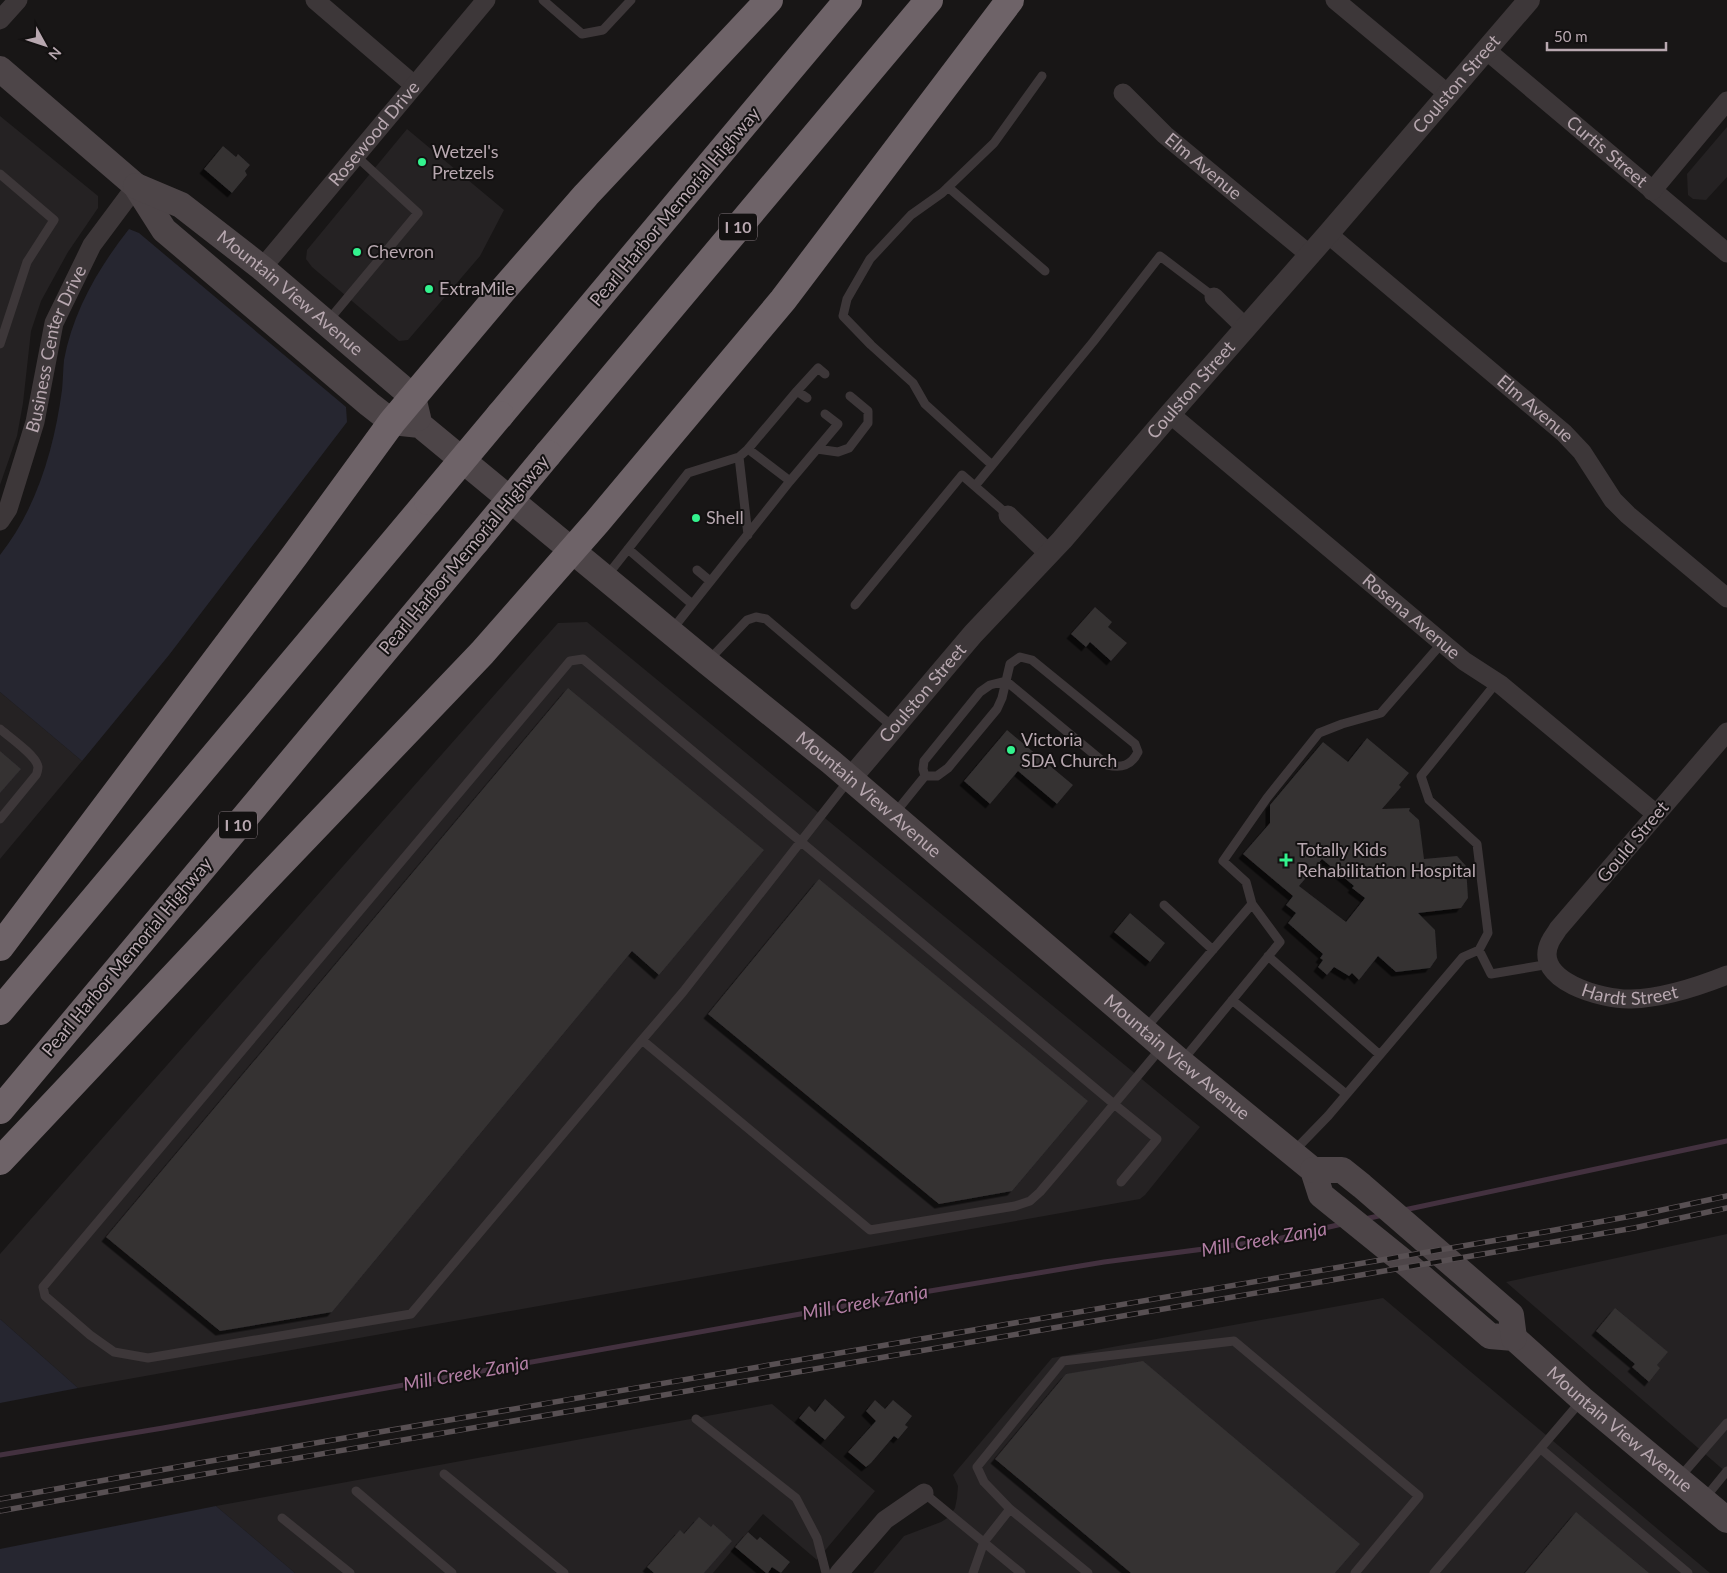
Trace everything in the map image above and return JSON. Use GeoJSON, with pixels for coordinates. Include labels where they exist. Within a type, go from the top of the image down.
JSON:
{"type":"FeatureCollection","features":[{"type":"Feature","properties":{"kind":"highway"},"geometry":{"type":"LineString","coordinates":[[0,947],[289,563],[392,422],[586,195],[769,0]]}},
{"type":"Feature","properties":{"kind":"highway","name":"Pearl Harbor Memorial Highway"},"geometry":{"type":"LineString","coordinates":[[0,1011],[848,0]]}},
{"type":"Feature","properties":{"kind":"highway","name":"Pearl Harbor Memorial Highway"},"geometry":{"type":"LineString","coordinates":[[0,1110],[929,0]]}},
{"type":"Feature","properties":{"kind":"highway"},"geometry":{"type":"LineString","coordinates":[[0,1161],[258,886],[482,653],[572,551],[783,300],[1010,0]]}},
{"type":"Feature","properties":{"kind":"main road","name":"Mountain View Avenue"},"geometry":{"type":"LineString","coordinates":[[0,68],[136,186],[164,230],[392,422]]}},
{"type":"Feature","properties":{"kind":"main road","name":"Mountain View Avenue"},"geometry":{"type":"LineString","coordinates":[[136,186],[180,205],[262,268],[413,397]]}},
{"type":"Feature","properties":{"kind":"main road"},"geometry":{"type":"LineString","coordinates":[[392,422],[420,425],[413,397]]}},
{"type":"Feature","properties":{"kind":"main road","name":"Mountain View Avenue"},"geometry":{"type":"LineString","coordinates":[[420,425],[851,778],[1163,1046],[1313,1170]]}},
{"type":"Feature","properties":{"kind":"main road"},"geometry":{"type":"LineString","coordinates":[[1313,1170],[1342,1170],[1362,1186],[1511,1314],[1514,1338],[1490,1336],[1409,1266],[1321,1195],[1313,1170]]}},
{"type":"Feature","properties":{"kind":"main road","name":"Mountain View Avenue"},"geometry":{"type":"LineString","coordinates":[[1514,1338],[1582,1399],[1727,1520]]}},
{"type":"Feature","properties":{"kind":"street"},"geometry":{"type":"LineString","coordinates":[[0,20],[18,0]]}},
{"type":"Feature","properties":{"kind":"street"},"geometry":{"type":"LineString","coordinates":[[315,0],[414,85]]}},
{"type":"Feature","properties":{"kind":"street","name":"Rosewood Drive"},"geometry":{"type":"LineString","coordinates":[[262,268],[486,0]]}},
{"type":"Feature","properties":{"kind":"street"},"geometry":{"type":"LineString","coordinates":[[1335,0],[1448,94]]}},
{"type":"Feature","properties":{"kind":"street","name":"Coulston Street"},"geometry":{"type":"LineString","coordinates":[[851,778],[973,634],[1049,554],[1529,0]]}},
{"type":"Feature","properties":{"kind":"street","name":"Curtis Street"},"geometry":{"type":"LineString","coordinates":[[1486,50],[1727,253]]}},
{"type":"Feature","properties":{"kind":"street","name":"Elm Avenue"},"geometry":{"type":"LineString","coordinates":[[1123,93],[1165,136],[1310,255]]}},
{"type":"Feature","properties":{"kind":"street"},"geometry":{"type":"LineString","coordinates":[[1652,191],[1727,101]]}},
{"type":"Feature","properties":{"kind":"street","name":"Business Center Drive"},"geometry":{"type":"LineString","coordinates":[[0,521],[8,509],[35,422],[54,323],[92,245],[136,186]]}},
{"type":"Feature","properties":{"kind":"street","name":"Elm Avenue"},"geometry":{"type":"LineString","coordinates":[[1328,234],[1564,433],[1582,452],[1613,500],[1628,515],[1727,598]]}},
{"type":"Feature","properties":{"kind":"street"},"geometry":{"type":"LineString","coordinates":[[1214,297],[1246,328]]}},
{"type":"Feature","properties":{"kind":"street","name":"Rosena Avenue"},"geometry":{"type":"LineString","coordinates":[[1170,414],[1442,643],[1464,661],[1497,682],[1656,814]]}},
{"type":"Feature","properties":{"kind":"street"},"geometry":{"type":"LineString","coordinates":[[1008,515],[1049,554]]}},
{"type":"Feature","properties":{"kind":"street","name":"Gould Street"},"geometry":{"type":"LineString","coordinates":[[1548,960],[1549,943],[1558,929],[1727,732]]}},
{"type":"Feature","properties":{"kind":"street","name":"Hardt Street"},"geometry":{"type":"LineString","coordinates":[[1548,960],[1559,977],[1568,983],[1609,997],[1652,997],[1727,975]]}},
{"type":"Feature","properties":{"kind":"street"},"geometry":{"type":"LineString","coordinates":[[839,1573],[884,1520],[924,1492]]}},
{"type":"Feature","properties":{"kind":"lane"},"geometry":{"type":"LineString","coordinates":[[543,0],[582,34],[603,30],[631,0]]}},
{"type":"Feature","properties":{"kind":"lane"},"geometry":{"type":"LineString","coordinates":[[992,465],[925,404],[913,383],[871,345],[843,316],[847,299],[870,259],[911,214],[948,187],[994,143],[1042,76]]}},
{"type":"Feature","properties":{"kind":"lane"},"geometry":{"type":"LineString","coordinates":[[326,323],[418,213],[356,156]]}},
{"type":"Feature","properties":{"kind":"lane"},"geometry":{"type":"LineString","coordinates":[[0,174],[54,220],[27,262],[0,344]]}},
{"type":"Feature","properties":{"kind":"lane"},"geometry":{"type":"LineString","coordinates":[[948,187],[1045,271]]}},
{"type":"Feature","properties":{"kind":"lane"},"geometry":{"type":"LineString","coordinates":[[975,486],[1093,342],[1160,256],[1214,297]]}},
{"type":"Feature","properties":{"kind":"lane"},"geometry":{"type":"LineString","coordinates":[[606,578],[628,549],[649,530],[688,473],[739,457],[818,368],[825,374]]}},
{"type":"Feature","properties":{"kind":"lane"},"geometry":{"type":"LineString","coordinates":[[797,391],[807,398]]}},
{"type":"Feature","properties":{"kind":"lane"},"geometry":{"type":"LineString","coordinates":[[817,449],[838,452],[848,448],[868,423],[868,411],[850,396]]}},
{"type":"Feature","properties":{"kind":"lane"},"geometry":{"type":"LineString","coordinates":[[671,632],[790,481],[838,424],[825,414]]}},
{"type":"Feature","properties":{"kind":"lane"},"geometry":{"type":"LineString","coordinates":[[748,449],[790,481]]}},
{"type":"Feature","properties":{"kind":"lane"},"geometry":{"type":"LineString","coordinates":[[739,457],[748,534]]}},
{"type":"Feature","properties":{"kind":"lane"},"geometry":{"type":"LineString","coordinates":[[855,605],[962,475],[1008,515]]}},
{"type":"Feature","properties":{"kind":"lane"},"geometry":{"type":"LineString","coordinates":[[628,549],[692,604]]}},
{"type":"Feature","properties":{"kind":"lane"},"geometry":{"type":"LineString","coordinates":[[697,570],[710,581]]}},
{"type":"Feature","properties":{"kind":"lane"},"geometry":{"type":"LineString","coordinates":[[708,662],[747,620],[756,617],[766,619],[894,727]]}},
{"type":"Feature","properties":{"kind":"lane"},"geometry":{"type":"LineString","coordinates":[[1163,1046],[1232,1000],[1280,942],[1252,904],[1246,882],[1223,862],[1266,798],[1319,733],[1342,724],[1381,713],[1442,643]]}},
{"type":"Feature","properties":{"kind":"lane"},"geometry":{"type":"LineString","coordinates":[[925,776],[937,776],[948,768],[997,709],[1002,698],[1006,680],[1010,664],[1020,657],[1032,660],[1135,744],[1138,752],[1133,761],[1125,766],[1107,765],[1006,680]]}},
{"type":"Feature","properties":{"kind":"lane"},"geometry":{"type":"LineString","coordinates":[[851,778],[802,842],[642,1040],[411,1314],[148,1358],[114,1352],[90,1335],[45,1296],[43,1287],[570,661],[583,659],[802,842],[1114,1104],[1157,1139],[1121,1182]]}},
{"type":"Feature","properties":{"kind":"lane"},"geometry":{"type":"LineString","coordinates":[[925,776],[923,769],[924,761],[980,692],[990,685],[1006,680]]}},
{"type":"Feature","properties":{"kind":"lane"},"geometry":{"type":"LineString","coordinates":[[1293,1153],[1380,1055],[1463,957],[1480,950],[1488,933],[1477,844],[1429,800],[1421,776],[1497,682]]}},
{"type":"Feature","properties":{"kind":"lane"},"geometry":{"type":"LineString","coordinates":[[0,729],[25,750],[38,767],[36,775],[0,819]]}},
{"type":"Feature","properties":{"kind":"lane"},"geometry":{"type":"LineString","coordinates":[[894,815],[925,776]]}},
{"type":"Feature","properties":{"kind":"lane"},"geometry":{"type":"LineString","coordinates":[[642,1040],[870,1230],[1015,1206],[1030,1201],[1040,1192],[1163,1046],[1213,950],[1252,904]]}},
{"type":"Feature","properties":{"kind":"lane"},"geometry":{"type":"LineString","coordinates":[[1164,905],[1213,950]]}},
{"type":"Feature","properties":{"kind":"lane"},"geometry":{"type":"LineString","coordinates":[[1480,950],[1491,974],[1548,960]]}},
{"type":"Feature","properties":{"kind":"lane"},"geometry":{"type":"LineString","coordinates":[[1268,956],[1380,1055]]}},
{"type":"Feature","properties":{"kind":"lane"},"geometry":{"type":"LineString","coordinates":[[1232,1000],[1346,1094]]}},
{"type":"Feature","properties":{"kind":"lane"},"geometry":{"type":"LineString","coordinates":[[1088,1573],[1010,1509],[984,1482],[976,1467],[1062,1361],[1234,1341],[1419,1496],[1355,1573]]}},
{"type":"Feature","properties":{"kind":"lane"},"geometry":{"type":"LineString","coordinates":[[1434,1573],[1582,1399]]}},
{"type":"Feature","properties":{"kind":"lane"},"geometry":{"type":"LineString","coordinates":[[696,1419],[796,1498],[817,1538],[826,1573]]}},
{"type":"Feature","properties":{"kind":"lane"},"geometry":{"type":"LineString","coordinates":[[1679,1479],[1727,1423]]}},
{"type":"Feature","properties":{"kind":"lane"},"geometry":{"type":"LineString","coordinates":[[1541,1449],[1688,1573]]}},
{"type":"Feature","properties":{"kind":"lane"},"geometry":{"type":"LineString","coordinates":[[1703,1501],[1727,1471]]}},
{"type":"Feature","properties":{"kind":"lane"},"geometry":{"type":"LineString","coordinates":[[444,1474],[564,1573]]}},
{"type":"Feature","properties":{"kind":"lane"},"geometry":{"type":"LineString","coordinates":[[356,1491],[452,1573]]}},
{"type":"Feature","properties":{"kind":"lane"},"geometry":{"type":"LineString","coordinates":[[924,1492],[1021,1573]]}},
{"type":"Feature","properties":{"kind":"lane"},"geometry":{"type":"LineString","coordinates":[[973,1573],[984,1542],[1010,1509]]}},
{"type":"Feature","properties":{"kind":"lane"},"geometry":{"type":"LineString","coordinates":[[282,1518],[350,1573]]}},
{"type":"Feature","properties":{"kind":"shaded area"},"geometry":{"type":"Polygon","coordinates":[[[0,116],[98,196],[98,208],[68,252],[41,301],[31,331],[23,403],[17,436],[0,485],[0,116]]]}},
{"type":"Feature","properties":{"kind":"shaded area"},"geometry":{"type":"Polygon","coordinates":[[[1727,127],[1727,177],[1706,200],[1693,199],[1688,195],[1687,174],[1727,127]]]}},
{"type":"Feature","properties":{"kind":"shaded area"},"geometry":{"type":"Polygon","coordinates":[[[407,129],[504,210],[480,256],[408,340],[399,341],[312,267],[306,259],[307,250],[407,129]]]}},
{"type":"Feature","properties":{"kind":"shaded area"},"geometry":{"type":"Polygon","coordinates":[[[129,229],[139,233],[346,407],[347,422],[169,655],[82,761],[0,692],[0,555],[13,537],[34,498],[49,456],[59,412],[64,360],[74,324],[98,274],[129,229]]]}},
{"type":"Feature","properties":{"kind":"shaded area"},"geometry":{"type":"Polygon","coordinates":[[[587,622],[1200,1127],[1140,1199],[78,1388],[0,1319],[0,1254],[558,623],[587,622]]]}},
{"type":"Feature","properties":{"kind":"shaded area"},"geometry":{"type":"Polygon","coordinates":[[[0,692],[82,761],[0,859],[0,692]]]}},
{"type":"Feature","properties":{"kind":"shaded area"},"geometry":{"type":"Polygon","coordinates":[[[1727,1234],[1727,1473],[1506,1282],[1727,1234]]]}},
{"type":"Feature","properties":{"kind":"shaded area"},"geometry":{"type":"Polygon","coordinates":[[[1383,1298],[1710,1573],[873,1573],[904,1536],[949,1517],[955,1508],[957,1498],[958,1486],[953,1475],[1052,1358],[1383,1298]]]}},
{"type":"Feature","properties":{"kind":"shaded area"},"geometry":{"type":"Polygon","coordinates":[[[0,1319],[78,1388],[0,1403],[0,1319]]]}},
{"type":"Feature","properties":{"kind":"shaded area"},"geometry":{"type":"Polygon","coordinates":[[[772,1404],[875,1491],[817,1560],[763,1514],[713,1573],[295,1573],[216,1506],[772,1404]]]}},
{"type":"Feature","properties":{"kind":"shaded area"},"geometry":{"type":"Polygon","coordinates":[[[216,1506],[295,1573],[0,1573],[0,1549],[216,1506]]]}},
{"type":"Feature","properties":{"kind":"building"},"geometry":{"type":"Polygon","coordinates":[[[223,146],[236,157],[238,154],[250,165],[245,171],[247,175],[232,193],[204,169],[223,146]]]}},
{"type":"Feature","properties":{"kind":"building"},"geometry":{"type":"Polygon","coordinates":[[[1095,607],[1112,622],[1108,627],[1127,643],[1111,661],[1090,642],[1086,647],[1071,634],[1095,607]]]}},
{"type":"Feature","properties":{"kind":"building"},"geometry":{"type":"Polygon","coordinates":[[[568,688],[764,850],[659,975],[632,951],[332,1312],[220,1331],[106,1237],[568,688]]]}},
{"type":"Feature","properties":{"kind":"building","name":"Victoria SDA Church"},"geometry":{"type":"Polygon","coordinates":[[[1007,730],[1073,785],[1057,804],[1018,771],[990,804],[964,781],[1007,730]]]}},
{"type":"Feature","properties":{"kind":"building","name":"Totally Kids Rehabilitation Hospital"},"geometry":{"type":"Polygon","coordinates":[[[1367,738],[1409,773],[1399,785],[1401,787],[1382,809],[1410,808],[1409,811],[1419,820],[1424,859],[1457,856],[1466,866],[1468,898],[1461,908],[1418,913],[1435,930],[1437,958],[1430,968],[1396,972],[1378,956],[1359,980],[1352,973],[1349,976],[1334,967],[1327,975],[1318,967],[1323,960],[1320,958],[1323,954],[1288,923],[1296,913],[1286,905],[1293,896],[1243,854],[1270,823],[1270,805],[1323,742],[1348,762],[1367,738]],[[1322,859],[1299,886],[1346,922],[1365,898],[1352,888],[1354,886],[1322,859]]]}},
{"type":"Feature","properties":{"kind":"building"},"geometry":{"type":"Polygon","coordinates":[[[0,751],[21,769],[0,793],[0,751]]]}},
{"type":"Feature","properties":{"kind":"building"},"geometry":{"type":"Polygon","coordinates":[[[819,879],[1088,1101],[1012,1191],[939,1204],[708,1014],[819,879]]]}},
{"type":"Feature","properties":{"kind":"building"},"geometry":{"type":"Polygon","coordinates":[[[1130,913],[1165,943],[1150,962],[1114,932],[1130,913]]]}},
{"type":"Feature","properties":{"kind":"building"},"geometry":{"type":"Polygon","coordinates":[[[1615,1308],[1668,1352],[1657,1365],[1660,1368],[1649,1382],[1632,1367],[1635,1364],[1596,1331],[1615,1308]]]}},
{"type":"Feature","properties":{"kind":"building"},"geometry":{"type":"Polygon","coordinates":[[[1143,1361],[1360,1544],[1335,1573],[1131,1573],[995,1459],[1066,1374],[1143,1361]]]}},
{"type":"Feature","properties":{"kind":"building"},"geometry":{"type":"Polygon","coordinates":[[[825,1399],[845,1417],[825,1440],[799,1418],[809,1406],[815,1412],[825,1399]]]}},
{"type":"Feature","properties":{"kind":"building"},"geometry":{"type":"Polygon","coordinates":[[[875,1400],[885,1409],[893,1400],[912,1416],[905,1425],[908,1427],[898,1439],[894,1436],[866,1467],[848,1452],[876,1421],[866,1411],[875,1400]]]}},
{"type":"Feature","properties":{"kind":"building"},"geometry":{"type":"Polygon","coordinates":[[[1576,1512],[1649,1573],[1525,1573],[1576,1512]]]}},
{"type":"Feature","properties":{"kind":"building"},"geometry":{"type":"Polygon","coordinates":[[[699,1517],[711,1527],[713,1524],[732,1541],[704,1573],[654,1573],[647,1567],[680,1530],[684,1534],[699,1517]]]}},
{"type":"Feature","properties":{"kind":"building"},"geometry":{"type":"Polygon","coordinates":[[[748,1532],[757,1540],[760,1537],[790,1562],[781,1573],[772,1567],[766,1573],[735,1547],[748,1532]]]}},
{"type":"Feature","properties":{"kind":"waterway","name":"Mill Creek Zanja"},"geometry":{"type":"LineString","coordinates":[[1404,1210],[1727,1141]]}},
{"type":"Feature","properties":{"kind":"waterway","name":"Mill Creek Zanja"},"geometry":{"type":"LineString","coordinates":[[1365,1219],[1383,1215]]}},
{"type":"Feature","properties":{"kind":"waterway","name":"Mill Creek Zanja"},"geometry":{"type":"LineString","coordinates":[[0,1455],[163,1428],[912,1294],[1104,1262],[1273,1240],[1342,1224]]}},
{"type":"Feature","properties":{"kind":"railway"},"geometry":{"type":"LineString","coordinates":[[0,1499],[205,1462],[1544,1232],[1727,1196]]}},
{"type":"Feature","properties":{"kind":"railway"},"geometry":{"type":"LineString","coordinates":[[0,1511],[1634,1228],[1727,1208]]}},
{"type":"Feature","properties":{"kind":"place","name":"Wetzel's Pretzels"},"geometry":{"type":"Point","coordinates":[422,162]}},
{"type":"Feature","properties":{"kind":"place","name":"Chevron"},"geometry":{"type":"Point","coordinates":[357,252]}},
{"type":"Feature","properties":{"kind":"place","name":"ExtraMile"},"geometry":{"type":"Point","coordinates":[429,289]}},
{"type":"Feature","properties":{"kind":"place","name":"Shell"},"geometry":{"type":"Point","coordinates":[696,518]}},
{"type":"Feature","properties":{"kind":"place","name":"Victoria SDA Church"},"geometry":{"type":"Point","coordinates":[1011,750]}},
{"type":"Feature","properties":{"kind":"place","name":"Totally Kids Rehabilitation Hospital"},"geometry":{"type":"Point","coordinates":[1286,860]}}]}
